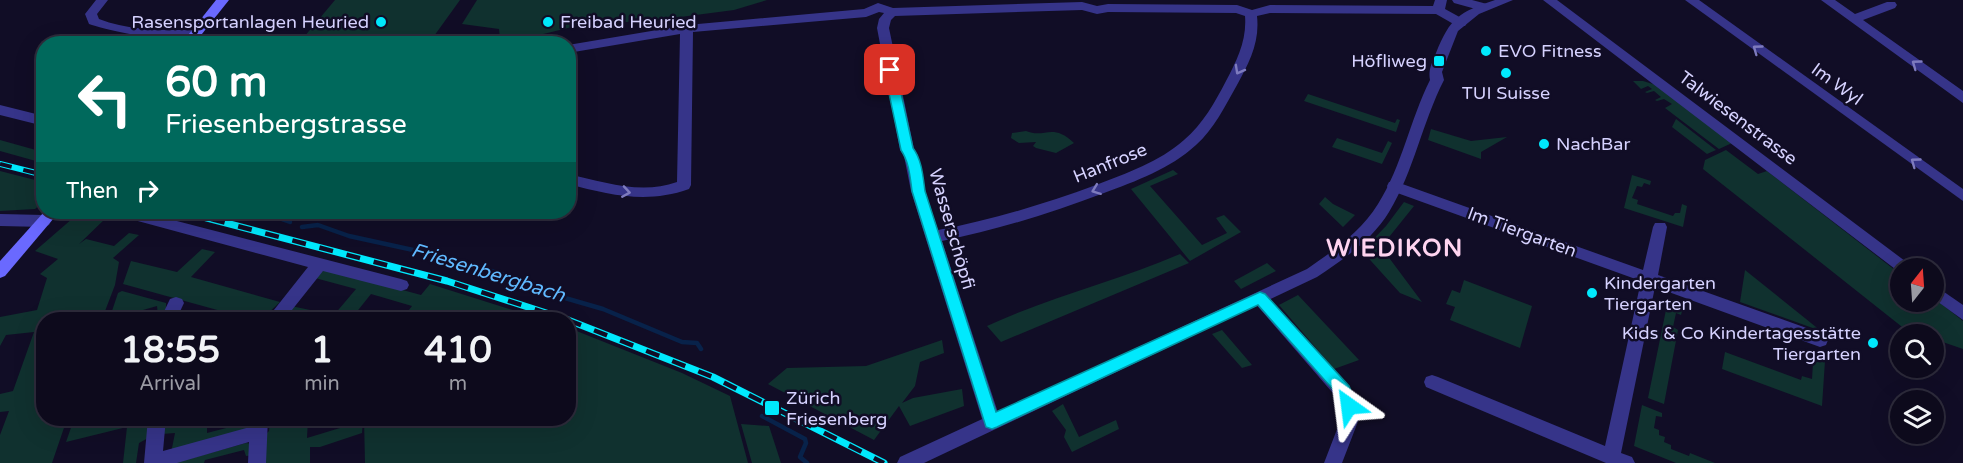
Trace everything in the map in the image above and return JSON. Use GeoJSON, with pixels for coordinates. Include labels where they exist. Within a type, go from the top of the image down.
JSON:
{"type":"FeatureCollection","features":[{"type":"Feature","properties":{"kind":"main road"},"geometry":{"type":"LineString","coordinates":[[193,36],[223,0]]}},
{"type":"Feature","properties":{"kind":"main road"},"geometry":{"type":"LineString","coordinates":[[0,272],[45,219]]}},
{"type":"Feature","properties":{"kind":"street"},"geometry":{"type":"LineString","coordinates":[[102,0],[91,14],[93,21],[138,34],[159,36]]}},
{"type":"Feature","properties":{"kind":"street"},"geometry":{"type":"LineString","coordinates":[[1458,0],[1484,7]]}},
{"type":"Feature","properties":{"kind":"street"},"geometry":{"type":"LineString","coordinates":[[1461,23],[1484,7],[1507,0]]}},
{"type":"Feature","properties":{"kind":"street","name":"Talwiesenstrasse"},"geometry":{"type":"LineString","coordinates":[[1549,0],[1891,258]]}},
{"type":"Feature","properties":{"kind":"street","name":"Im Wyl"},"geometry":{"type":"LineString","coordinates":[[1691,0],[1963,196]]}},
{"type":"Feature","properties":{"kind":"street"},"geometry":{"type":"LineString","coordinates":[[1827,0],[1963,98]]}},
{"type":"Feature","properties":{"kind":"street"},"geometry":{"type":"LineString","coordinates":[[576,48],[687,29],[866,13],[879,4],[896,11],[1082,6],[1097,10],[1138,7],[1237,9],[1251,14],[1270,9],[1440,5],[1461,23],[1461,32],[1446,71],[1437,80],[1394,186],[1376,217],[1342,251],[1312,273],[906,463]]}},
{"type":"Feature","properties":{"kind":"street"},"geometry":{"type":"LineString","coordinates":[[1854,19],[1891,5]]}},
{"type":"Feature","properties":{"kind":"street","name":"Wasserschöpfi"},"geometry":{"type":"LineString","coordinates":[[896,11],[885,19],[883,28],[907,150],[912,155],[918,191],[992,422]]}},
{"type":"Feature","properties":{"kind":"street","name":"Hanfrose"},"geometry":{"type":"LineString","coordinates":[[933,237],[985,226],[1074,199],[1137,176],[1168,160],[1200,134],[1213,116],[1250,49],[1251,14]]}},
{"type":"Feature","properties":{"kind":"street"},"geometry":{"type":"LineString","coordinates":[[576,181],[633,194],[675,189],[684,184],[687,29]]}},
{"type":"Feature","properties":{"kind":"street"},"geometry":{"type":"LineString","coordinates":[[0,110],[36,119]]}},
{"type":"Feature","properties":{"kind":"street","name":"Im Tiergarten"},"geometry":{"type":"LineString","coordinates":[[1394,186],[1820,340]]}},
{"type":"Feature","properties":{"kind":"street"},"geometry":{"type":"LineString","coordinates":[[0,220],[36,217]]}},
{"type":"Feature","properties":{"kind":"street"},"geometry":{"type":"LineString","coordinates":[[150,219],[401,285]]}},
{"type":"Feature","properties":{"kind":"street"},"geometry":{"type":"LineString","coordinates":[[1432,382],[1619,460],[1660,227]]}},
{"type":"Feature","properties":{"kind":"street"},"geometry":{"type":"LineString","coordinates":[[281,312],[320,264]]}},
{"type":"Feature","properties":{"kind":"street"},"geometry":{"type":"LineString","coordinates":[[1260,298],[1348,399],[1350,418],[1333,463]]}},
{"type":"Feature","properties":{"kind":"street"},"geometry":{"type":"LineString","coordinates":[[1944,299],[1963,314]]}},
{"type":"Feature","properties":{"kind":"street"},"geometry":{"type":"LineString","coordinates":[[172,312],[176,303]]}},
{"type":"Feature","properties":{"kind":"street"},"geometry":{"type":"LineString","coordinates":[[157,426],[153,463],[256,426]]}},
{"type":"Feature","properties":{"kind":"street"},"geometry":{"type":"LineString","coordinates":[[257,463],[259,426]]}},
{"type":"Feature","properties":{"kind":"green space","name":"Rasensportanlagen Heuried"},"geometry":{"type":"Polygon","coordinates":[[[335,0],[460,0],[434,36],[305,36],[335,0]]]}},
{"type":"Feature","properties":{"kind":"green space","name":"Freibad Heuried"},"geometry":{"type":"Polygon","coordinates":[[[477,0],[767,0],[734,10],[665,19],[576,26],[535,36],[500,36],[499,29],[462,24],[477,0]]]}},
{"type":"Feature","properties":{"kind":"green space"},"geometry":{"type":"Polygon","coordinates":[[[1633,81],[1656,85],[1732,143],[1719,149],[1665,108],[1672,104],[1664,99],[1655,100],[1661,97],[1654,91],[1645,92],[1652,89],[1648,86],[1641,89],[1633,81]]]}},
{"type":"Feature","properties":{"kind":"green space"},"geometry":{"type":"Polygon","coordinates":[[[1308,94],[1395,123],[1397,119],[1400,120],[1396,132],[1304,101],[1308,94]]]}},
{"type":"Feature","properties":{"kind":"green space"},"geometry":{"type":"Polygon","coordinates":[[[1676,119],[1716,150],[1707,154],[1672,127],[1676,119]]]}},
{"type":"Feature","properties":{"kind":"green space"},"geometry":{"type":"Polygon","coordinates":[[[1431,129],[1471,141],[1507,137],[1481,152],[1481,159],[1428,140],[1431,129]]]}},
{"type":"Feature","properties":{"kind":"green space"},"geometry":{"type":"Polygon","coordinates":[[[1026,131],[1060,133],[1074,143],[1056,153],[1036,148],[1033,146],[1036,142],[1019,143],[1011,138],[1012,133],[1026,131]]]}},
{"type":"Feature","properties":{"kind":"green space"},"geometry":{"type":"Polygon","coordinates":[[[1337,138],[1382,153],[1388,141],[1392,143],[1382,164],[1332,147],[1337,138]]]}},
{"type":"Feature","properties":{"kind":"green space"},"geometry":{"type":"Polygon","coordinates":[[[0,140],[36,150],[36,161],[0,151],[0,140]]]}},
{"type":"Feature","properties":{"kind":"green space"},"geometry":{"type":"Polygon","coordinates":[[[1726,150],[1758,174],[1767,171],[1890,266],[1890,312],[1944,312],[1944,306],[1963,321],[1963,349],[1944,342],[1944,324],[1898,324],[1703,169],[1705,160],[1726,150]]]}},
{"type":"Feature","properties":{"kind":"green space"},"geometry":{"type":"Polygon","coordinates":[[[1173,170],[1178,174],[1150,186],[1202,245],[1227,233],[1216,218],[1224,215],[1241,232],[1190,261],[1131,189],[1173,170]]]}},
{"type":"Feature","properties":{"kind":"green space"},"geometry":{"type":"Polygon","coordinates":[[[0,171],[36,180],[35,209],[0,211],[0,171]]]}},
{"type":"Feature","properties":{"kind":"green space"},"geometry":{"type":"Polygon","coordinates":[[[1632,175],[1651,181],[1650,185],[1644,183],[1642,187],[1637,186],[1632,198],[1638,200],[1637,204],[1673,216],[1675,213],[1680,213],[1682,204],[1687,206],[1683,227],[1624,208],[1632,175]]]}},
{"type":"Feature","properties":{"kind":"green space"},"geometry":{"type":"Polygon","coordinates":[[[1325,197],[1333,204],[1355,215],[1343,227],[1319,204],[1325,197]]]}},
{"type":"Feature","properties":{"kind":"green space"},"geometry":{"type":"Polygon","coordinates":[[[1404,202],[1414,206],[1381,247],[1422,302],[1400,293],[1362,251],[1386,226],[1404,202]]]}},
{"type":"Feature","properties":{"kind":"green space"},"geometry":{"type":"Polygon","coordinates":[[[72,219],[105,219],[79,244],[86,239],[114,246],[129,233],[139,235],[113,258],[119,262],[115,285],[105,312],[36,312],[36,426],[65,426],[52,463],[0,463],[0,435],[9,411],[0,412],[0,394],[13,391],[34,332],[6,335],[0,346],[0,317],[37,310],[47,278],[40,274],[58,259],[35,251],[72,219]]]}},
{"type":"Feature","properties":{"kind":"green space"},"geometry":{"type":"Polygon","coordinates":[[[202,249],[215,252],[191,277],[280,302],[269,312],[225,312],[123,284],[131,261],[177,272],[202,249]]]}},
{"type":"Feature","properties":{"kind":"green space"},"geometry":{"type":"Polygon","coordinates":[[[1180,254],[1189,263],[1001,342],[987,326],[1035,306],[1180,254]]]}},
{"type":"Feature","properties":{"kind":"green space"},"geometry":{"type":"Polygon","coordinates":[[[1267,263],[1276,271],[1241,289],[1234,281],[1267,263]]]}},
{"type":"Feature","properties":{"kind":"green space"},"geometry":{"type":"Polygon","coordinates":[[[325,269],[421,295],[430,284],[519,312],[407,312],[412,306],[371,294],[357,312],[337,312],[356,289],[315,278],[325,269]]]}},
{"type":"Feature","properties":{"kind":"green space"},"geometry":{"type":"Polygon","coordinates":[[[1745,270],[1821,331],[1740,302],[1745,270]]]}},
{"type":"Feature","properties":{"kind":"green space"},"geometry":{"type":"Polygon","coordinates":[[[1464,280],[1532,306],[1520,348],[1450,320],[1455,307],[1446,304],[1452,290],[1460,293],[1464,280]]]}},
{"type":"Feature","properties":{"kind":"green space"},"geometry":{"type":"Polygon","coordinates":[[[122,291],[166,303],[166,312],[158,312],[157,306],[136,312],[112,312],[118,293],[122,291]]]}},
{"type":"Feature","properties":{"kind":"green space"},"geometry":{"type":"Polygon","coordinates":[[[1298,295],[1359,360],[1334,369],[1279,305],[1298,295]]]}},
{"type":"Feature","properties":{"kind":"green space"},"geometry":{"type":"Polygon","coordinates":[[[1667,305],[1682,311],[1681,315],[1676,313],[1673,327],[1678,330],[1664,404],[1648,398],[1667,305]]]}},
{"type":"Feature","properties":{"kind":"green space"},"geometry":{"type":"Polygon","coordinates":[[[291,306],[320,312],[286,312],[291,306]]]}},
{"type":"Feature","properties":{"kind":"green space"},"geometry":{"type":"Polygon","coordinates":[[[1222,330],[1252,365],[1242,368],[1212,334],[1222,330]]]}},
{"type":"Feature","properties":{"kind":"green space"},"geometry":{"type":"Polygon","coordinates":[[[576,331],[682,373],[730,396],[748,463],[365,463],[364,426],[576,426],[576,331]]]}},
{"type":"Feature","properties":{"kind":"green space"},"geometry":{"type":"Polygon","coordinates":[[[942,340],[944,353],[920,362],[915,386],[902,403],[913,398],[962,389],[964,406],[910,426],[899,406],[874,440],[768,384],[787,368],[866,366],[942,340]]]}},
{"type":"Feature","properties":{"kind":"green space"},"geometry":{"type":"Polygon","coordinates":[[[1792,349],[1825,361],[1822,406],[1722,369],[1725,352],[1801,380],[1802,376],[1812,379],[1813,363],[1804,360],[1804,356],[1792,349]]]}},
{"type":"Feature","properties":{"kind":"green space"},"geometry":{"type":"Polygon","coordinates":[[[1063,404],[1079,437],[1116,420],[1119,429],[1072,452],[1064,437],[1066,430],[1052,411],[1063,404]]]}},
{"type":"Feature","properties":{"kind":"green space"},"geometry":{"type":"Polygon","coordinates":[[[1642,405],[1662,413],[1662,417],[1656,416],[1654,428],[1659,430],[1659,435],[1665,437],[1664,442],[1671,445],[1671,449],[1689,456],[1690,453],[1715,463],[1676,463],[1634,446],[1642,405]]]}},
{"type":"Feature","properties":{"kind":"green space"},"geometry":{"type":"Polygon","coordinates":[[[741,424],[769,426],[781,463],[752,463],[741,424]]]}},
{"type":"Feature","properties":{"kind":"green space"},"geometry":{"type":"Polygon","coordinates":[[[72,426],[152,426],[150,437],[139,443],[136,463],[123,463],[127,427],[66,442],[72,426]]]}},
{"type":"Feature","properties":{"kind":"green space"},"geometry":{"type":"Polygon","coordinates":[[[163,426],[207,426],[207,433],[234,426],[254,427],[171,453],[175,433],[162,434],[163,426]]]}},
{"type":"Feature","properties":{"kind":"green space"},"geometry":{"type":"Polygon","coordinates":[[[269,426],[308,426],[307,438],[347,426],[363,426],[362,433],[320,447],[310,447],[310,463],[264,463],[264,436],[269,431],[269,426]]]}},
{"type":"Feature","properties":{"kind":"green space"},"geometry":{"type":"Polygon","coordinates":[[[246,443],[253,444],[254,455],[246,456],[244,450],[205,460],[204,463],[174,463],[246,443]]]}},
{"type":"Feature","properties":{"kind":"waterway","name":"Friesenbergbach"},"geometry":{"type":"LineString","coordinates":[[282,219],[290,222]]}},
{"type":"Feature","properties":{"kind":"waterway","name":"Friesenbergbach"},"geometry":{"type":"LineString","coordinates":[[302,227],[318,225],[349,236],[436,255],[509,276],[551,290],[565,298],[603,309],[682,342],[697,343],[701,349]]}},
{"type":"Feature","properties":{"kind":"waterway","name":"Friesenbergbach"},"geometry":{"type":"LineString","coordinates":[[762,416],[805,439],[806,443],[800,457],[807,463]]}},
{"type":"Feature","properties":{"kind":"railway"},"geometry":{"type":"LineString","coordinates":[[0,164],[36,173]]}},
{"type":"Feature","properties":{"kind":"railway"},"geometry":{"type":"LineString","coordinates":[[211,219],[447,281],[543,312]]}},
{"type":"Feature","properties":{"kind":"railway"},"geometry":{"type":"LineString","coordinates":[[576,323],[713,377],[884,463]]}},
{"type":"Feature","properties":{"kind":"place","name":"Rasensportanlagen Heuried"},"geometry":{"type":"Point","coordinates":[381,22]}},
{"type":"Feature","properties":{"kind":"place","name":"Freibad Heuried"},"geometry":{"type":"Point","coordinates":[548,22]}},
{"type":"Feature","properties":{"kind":"place","name":"EVO Fitness"},"geometry":{"type":"Point","coordinates":[1486,51]}},
{"type":"Feature","properties":{"kind":"place","name":"Höfliweg"},"geometry":{"type":"Point","coordinates":[1439,61]}},
{"type":"Feature","properties":{"kind":"place","name":"TUI Suisse"},"geometry":{"type":"Point","coordinates":[1506,73]}},
{"type":"Feature","properties":{"kind":"place","name":"NachBar"},"geometry":{"type":"Point","coordinates":[1544,144]}},
{"type":"Feature","properties":{"kind":"place","name":"Kindergarten Tiergarten"},"geometry":{"type":"Point","coordinates":[1592,293]}},
{"type":"Feature","properties":{"kind":"place","name":"Kids & Co Kindertagesstätte Tiergarten"},"geometry":{"type":"Point","coordinates":[1873,343]}},
{"type":"Feature","properties":{"kind":"place","name":"Zürich Friesenberg"},"geometry":{"type":"Point","coordinates":[772,408]}},
{"type":"Feature","properties":{"kind":"district","name":"WIEDIKON"},"geometry":{"type":"Point","coordinates":[1395,248]}},
{"type":"Feature","properties":{"kind":"route"},"geometry":{"type":"LineString","coordinates":[[890,70],[907,150],[912,155],[918,191],[992,422],[1260,298],[1343,391],[1349,406]]}}]}
